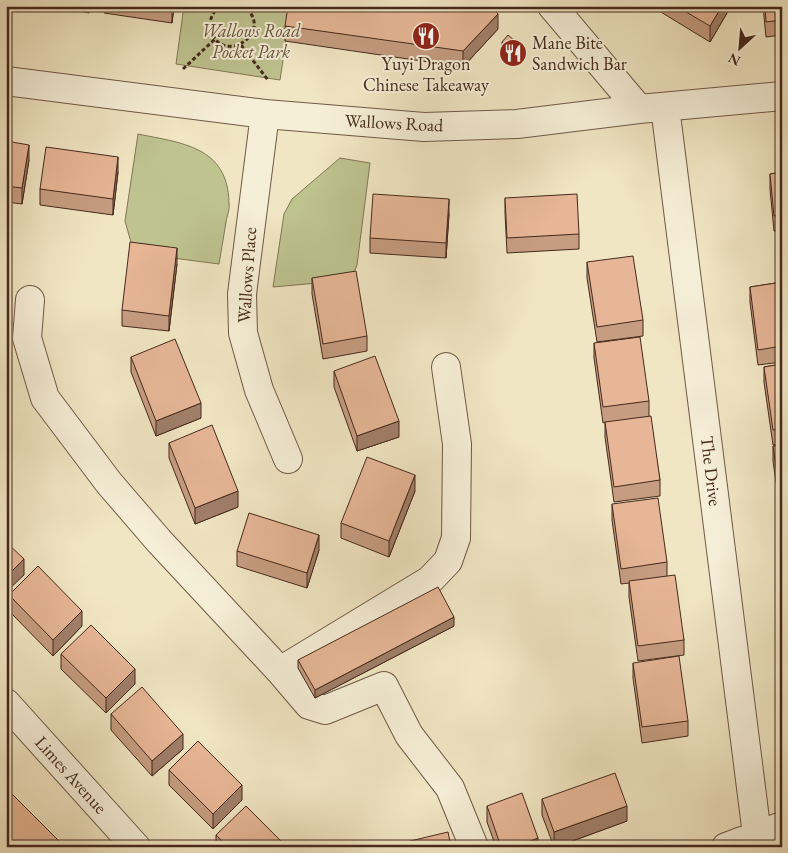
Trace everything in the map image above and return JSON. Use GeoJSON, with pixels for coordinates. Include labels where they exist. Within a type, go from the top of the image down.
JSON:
{"type":"FeatureCollection","features":[{"type":"Feature","properties":{"kind":"street"},"geometry":{"type":"LineString","coordinates":[[552,6],[652,108]]}},
{"type":"Feature","properties":{"kind":"street","name":"Wallows Road"},"geometry":{"type":"LineString","coordinates":[[6,81],[265,114],[424,127],[518,124],[652,108],[782,96]]}},
{"type":"Feature","properties":{"kind":"street","name":"The Drive"},"geometry":{"type":"LineString","coordinates":[[652,108],[757,835]]}},
{"type":"Feature","properties":{"kind":"street","name":"Wallows Place"},"geometry":{"type":"LineString","coordinates":[[265,114],[242,294],[243,332],[259,390],[288,460]]}},
{"type":"Feature","properties":{"kind":"street"},"geometry":{"type":"LineString","coordinates":[[30,300],[28,338],[45,398],[109,483],[158,541],[280,671],[309,705],[325,710],[384,686],[409,735],[450,788],[474,847]]}},
{"type":"Feature","properties":{"kind":"street"},"geometry":{"type":"LineString","coordinates":[[280,671],[430,580],[448,561],[456,538],[457,444],[446,367]]}},
{"type":"Feature","properties":{"kind":"street","name":"Limes Avenue"},"geometry":{"type":"LineString","coordinates":[[6,703],[136,847]]}},
{"type":"Feature","properties":{"kind":"street"},"geometry":{"type":"LineString","coordinates":[[726,847],[782,826]]}},
{"type":"Feature","properties":{"kind":"path"},"geometry":{"type":"LineString","coordinates":[[220,6],[214,12],[210,26],[215,39],[227,46],[241,45],[251,36],[254,21],[251,14],[243,6]]}},
{"type":"Feature","properties":{"kind":"path"},"geometry":{"type":"LineString","coordinates":[[180,72],[215,39]]}},
{"type":"Feature","properties":{"kind":"path"},"geometry":{"type":"LineString","coordinates":[[241,45],[272,85]]}},
{"type":"Feature","properties":{"kind":"green space","name":"Wallows Road Pocket Park"},"geometry":{"type":"Polygon","coordinates":[[[184,6],[291,6],[280,80],[176,64],[184,6]]]}},
{"type":"Feature","properties":{"kind":"green space"},"geometry":{"type":"Polygon","coordinates":[[[138,134],[199,150],[211,158],[220,169],[227,184],[229,210],[219,264],[134,253],[125,221],[138,134]]]}},
{"type":"Feature","properties":{"kind":"green space"},"geometry":{"type":"Polygon","coordinates":[[[340,158],[370,163],[357,265],[351,280],[273,287],[284,214],[292,199],[340,158]]]}},
{"type":"Feature","properties":{"kind":"building"},"geometry":{"type":"Polygon","coordinates":[[[288,6],[491,6],[498,14],[463,51],[285,26],[288,6]]]}},
{"type":"Feature","properties":{"kind":"building"},"geometry":{"type":"Polygon","coordinates":[[[676,6],[722,6],[710,26],[676,6]]]}},
{"type":"Feature","properties":{"kind":"building"},"geometry":{"type":"Polygon","coordinates":[[[765,6],[782,6],[782,20],[766,22],[765,6]]]}},
{"type":"Feature","properties":{"kind":"building"},"geometry":{"type":"Polygon","coordinates":[[[508,35],[523,48],[517,55],[502,42],[508,35]]]}},
{"type":"Feature","properties":{"kind":"building"},"geometry":{"type":"Polygon","coordinates":[[[6,141],[29,145],[22,188],[6,186],[6,141]]]}},
{"type":"Feature","properties":{"kind":"building"},"geometry":{"type":"Polygon","coordinates":[[[46,147],[118,157],[113,199],[40,189],[46,147]]]}},
{"type":"Feature","properties":{"kind":"building"},"geometry":{"type":"Polygon","coordinates":[[[782,172],[782,215],[774,216],[770,174],[782,172]]]}},
{"type":"Feature","properties":{"kind":"building"},"geometry":{"type":"Polygon","coordinates":[[[373,194],[449,199],[446,243],[370,238],[373,194]]]}},
{"type":"Feature","properties":{"kind":"building"},"geometry":{"type":"Polygon","coordinates":[[[577,194],[579,234],[507,238],[505,198],[577,194]]]}},
{"type":"Feature","properties":{"kind":"building"},"geometry":{"type":"Polygon","coordinates":[[[130,242],[177,248],[169,316],[122,310],[130,242]]]}},
{"type":"Feature","properties":{"kind":"building"},"geometry":{"type":"Polygon","coordinates":[[[633,256],[643,320],[597,327],[587,262],[633,256]]]}},
{"type":"Feature","properties":{"kind":"building"},"geometry":{"type":"Polygon","coordinates":[[[356,271],[367,336],[323,344],[312,278],[356,271]]]}},
{"type":"Feature","properties":{"kind":"building"},"geometry":{"type":"Polygon","coordinates":[[[782,282],[782,346],[758,350],[750,287],[782,282]]]}},
{"type":"Feature","properties":{"kind":"building"},"geometry":{"type":"Polygon","coordinates":[[[640,337],[649,401],[603,407],[594,343],[640,337]]]}},
{"type":"Feature","properties":{"kind":"building"},"geometry":{"type":"Polygon","coordinates":[[[175,339],[201,403],[156,421],[131,357],[175,339]]]}},
{"type":"Feature","properties":{"kind":"building"},"geometry":{"type":"Polygon","coordinates":[[[375,356],[399,421],[357,436],[334,371],[375,356]]]}},
{"type":"Feature","properties":{"kind":"building"},"geometry":{"type":"Polygon","coordinates":[[[782,364],[782,429],[773,430],[764,367],[782,364]]]}},
{"type":"Feature","properties":{"kind":"building"},"geometry":{"type":"Polygon","coordinates":[[[651,416],[660,480],[614,487],[605,422],[651,416]]]}},
{"type":"Feature","properties":{"kind":"building"},"geometry":{"type":"Polygon","coordinates":[[[212,425],[238,491],[195,508],[169,443],[212,425]]]}},
{"type":"Feature","properties":{"kind":"building"},"geometry":{"type":"Polygon","coordinates":[[[782,445],[782,508],[773,446],[782,445]]]}},
{"type":"Feature","properties":{"kind":"building"},"geometry":{"type":"Polygon","coordinates":[[[367,457],[415,475],[389,541],[341,523],[367,457]]]}},
{"type":"Feature","properties":{"kind":"building"},"geometry":{"type":"Polygon","coordinates":[[[658,498],[667,562],[621,569],[612,504],[658,498]]]}},
{"type":"Feature","properties":{"kind":"building"},"geometry":{"type":"Polygon","coordinates":[[[249,513],[319,535],[307,573],[237,551],[249,513]]]}},
{"type":"Feature","properties":{"kind":"building"},"geometry":{"type":"Polygon","coordinates":[[[6,542],[24,559],[6,577],[6,542]]]}},
{"type":"Feature","properties":{"kind":"building"},"geometry":{"type":"Polygon","coordinates":[[[38,566],[82,611],[53,640],[9,595],[38,566]]]}},
{"type":"Feature","properties":{"kind":"building"},"geometry":{"type":"Polygon","coordinates":[[[675,575],[684,640],[638,646],[629,581],[675,575]]]}},
{"type":"Feature","properties":{"kind":"building"},"geometry":{"type":"Polygon","coordinates":[[[438,587],[454,617],[315,690],[298,660],[438,587]]]}},
{"type":"Feature","properties":{"kind":"building"},"geometry":{"type":"Polygon","coordinates":[[[91,625],[135,669],[106,698],[61,654],[91,625]]]}},
{"type":"Feature","properties":{"kind":"building"},"geometry":{"type":"Polygon","coordinates":[[[679,656],[688,721],[642,727],[633,663],[679,656]]]}},
{"type":"Feature","properties":{"kind":"building"},"geometry":{"type":"Polygon","coordinates":[[[142,687],[183,734],[152,761],[111,714],[142,687]]]}},
{"type":"Feature","properties":{"kind":"building"},"geometry":{"type":"Polygon","coordinates":[[[198,741],[242,785],[213,814],[169,770],[198,741]]]}},
{"type":"Feature","properties":{"kind":"building"},"geometry":{"type":"Polygon","coordinates":[[[615,773],[627,806],[554,832],[542,799],[615,773]]]}},
{"type":"Feature","properties":{"kind":"building"},"geometry":{"type":"Polygon","coordinates":[[[8,790],[62,844],[60,847],[11,847],[6,842],[6,792],[8,790]]]}},
{"type":"Feature","properties":{"kind":"building"},"geometry":{"type":"Polygon","coordinates":[[[522,793],[538,838],[515,847],[501,847],[487,806],[522,793]]]}},
{"type":"Feature","properties":{"kind":"building"},"geometry":{"type":"Polygon","coordinates":[[[246,806],[287,847],[228,847],[216,835],[246,806]]]}},
{"type":"Feature","properties":{"kind":"building"},"geometry":{"type":"Polygon","coordinates":[[[448,832],[451,847],[385,847],[448,832]]]}},
{"type":"Feature","properties":{"kind":"place","name":"Yuyi Dragon Chinese Takeaway"},"geometry":{"type":"Point","coordinates":[426,36]}},
{"type":"Feature","properties":{"kind":"place","name":"Mane Bite Sandwich Bar"},"geometry":{"type":"Point","coordinates":[513,53]}}]}
